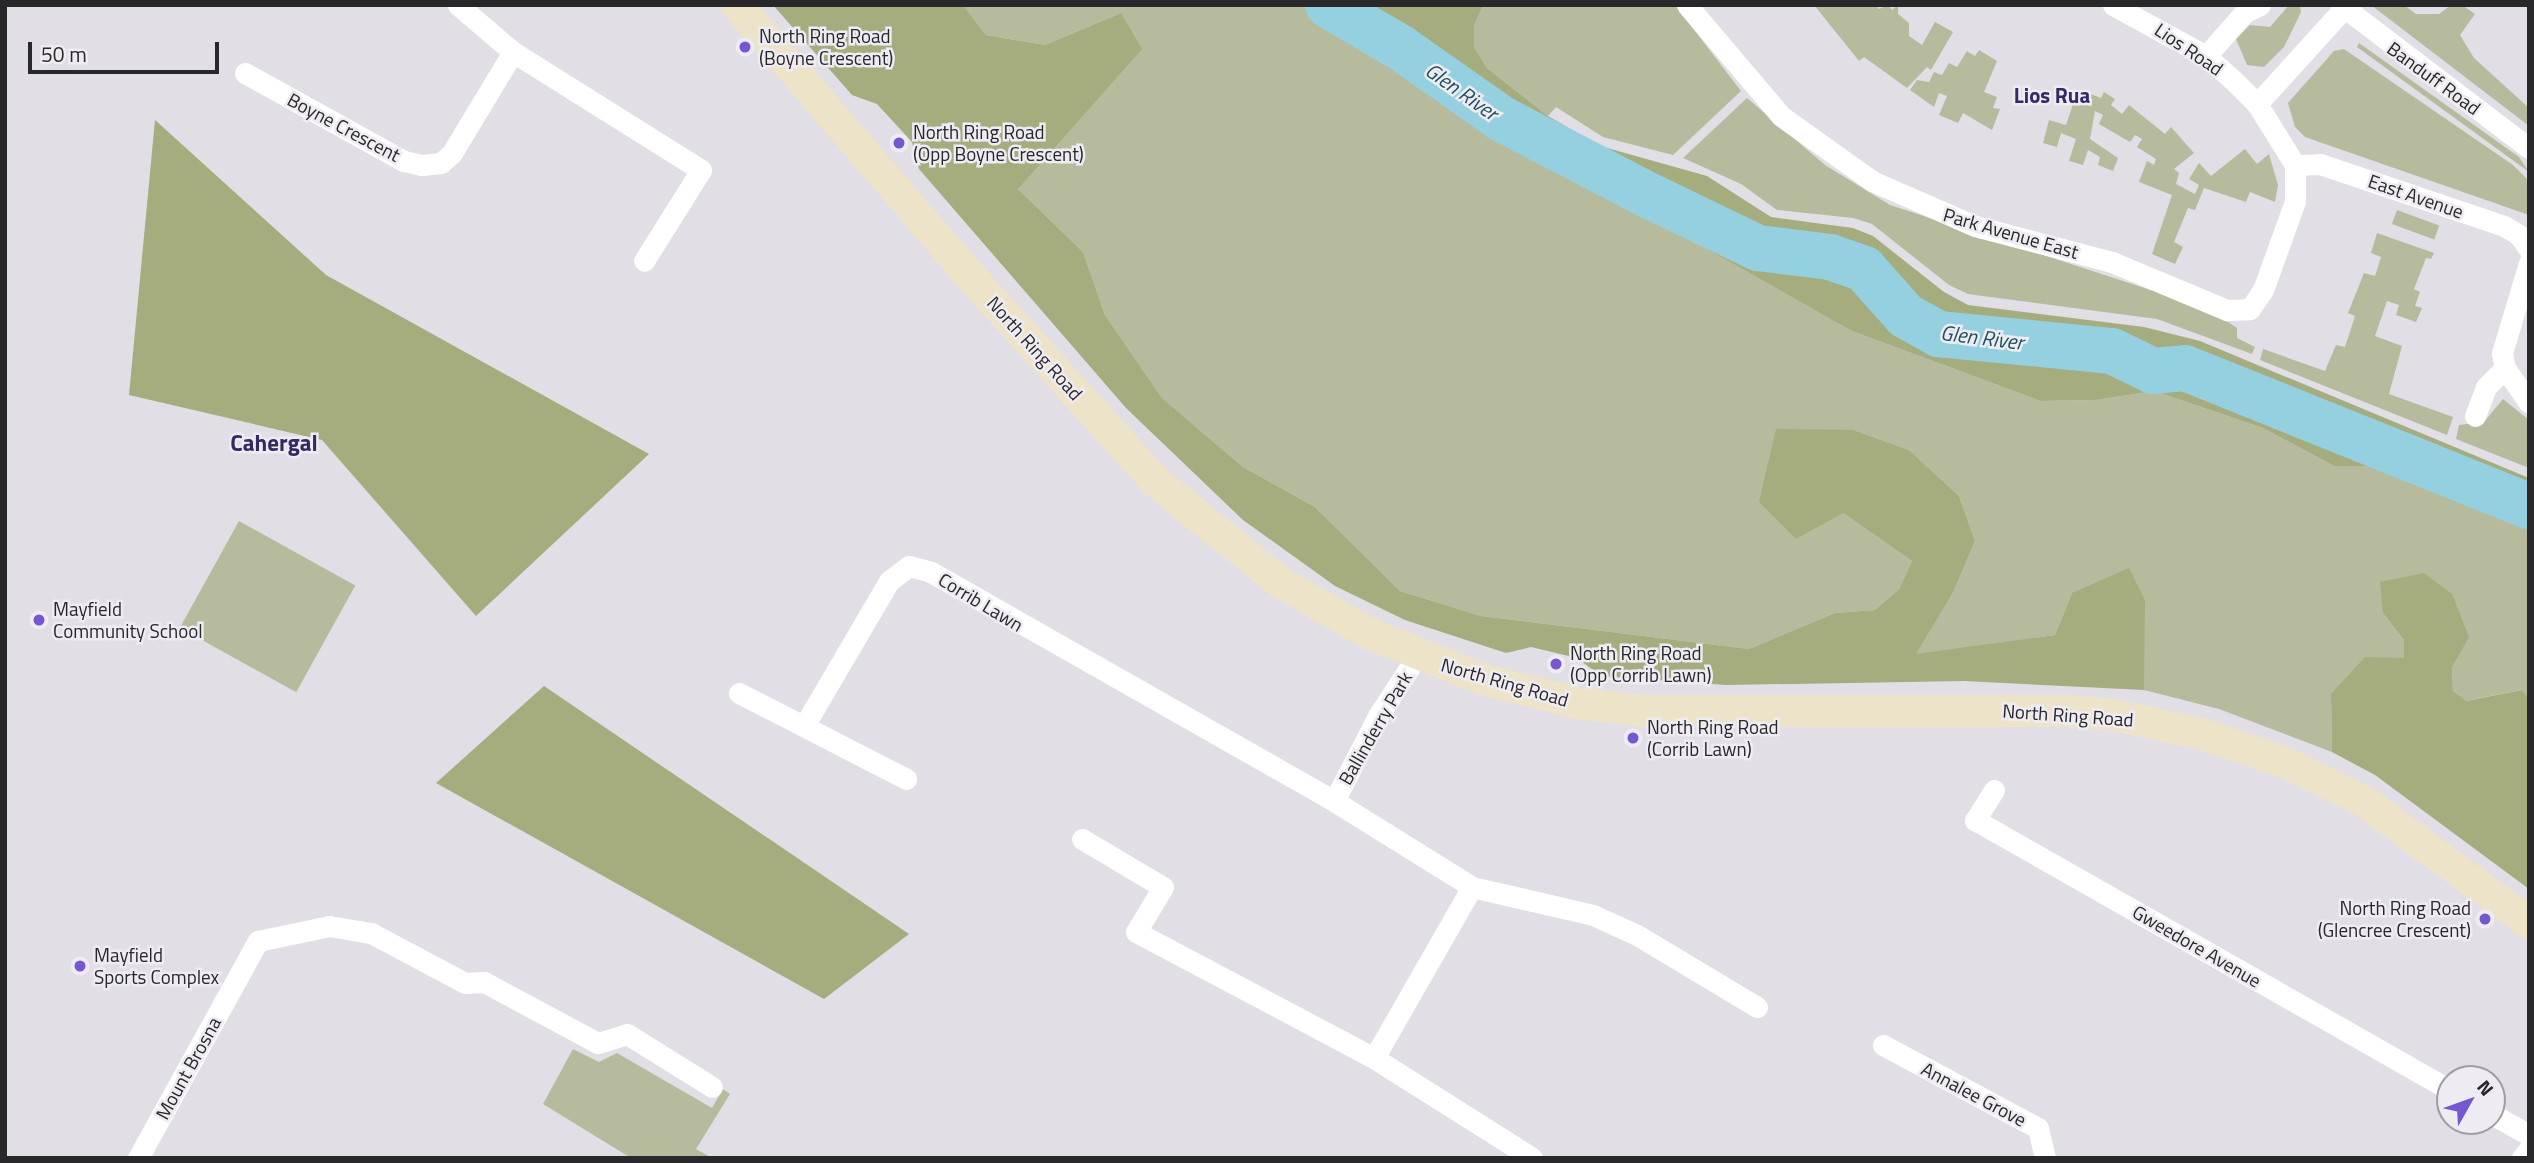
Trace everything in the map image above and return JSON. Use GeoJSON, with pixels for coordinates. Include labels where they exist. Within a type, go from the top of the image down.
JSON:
{"type":"FeatureCollection","features":[{"type":"Feature","properties":{"kind":"main road","name":"North Ring Road"},"geometry":{"type":"LineString","coordinates":[[737,5],[962,267],[1164,489],[1281,583],[1418,656],[1536,694],[1642,711],[2017,709],[2114,715],[2158,723],[2250,749],[2342,789],[2411,833],[2529,923]]}},
{"type":"Feature","properties":{"kind":"street"},"geometry":{"type":"LineString","coordinates":[[458,5],[513,52],[701,170],[644,261]]}},
{"type":"Feature","properties":{"kind":"street","name":"Park Avenue East"},"geometry":{"type":"LineString","coordinates":[[1688,5],[1781,116],[1872,181],[1975,226],[2112,262],[2227,310],[2250,309],[2263,290],[2295,201],[2295,166]]}},
{"type":"Feature","properties":{"kind":"street","name":"Lios Road"},"geometry":{"type":"LineString","coordinates":[[2113,5],[2206,56],[2257,104],[2295,166]]}},
{"type":"Feature","properties":{"kind":"street"},"geometry":{"type":"LineString","coordinates":[[2206,56],[2244,13],[2260,5]]}},
{"type":"Feature","properties":{"kind":"street"},"geometry":{"type":"LineString","coordinates":[[2257,104],[2342,6]]}},
{"type":"Feature","properties":{"kind":"street","name":"Banduff Road"},"geometry":{"type":"LineString","coordinates":[[2342,6],[2529,148]]}},
{"type":"Feature","properties":{"kind":"street","name":"Boyne Crescent"},"geometry":{"type":"LineString","coordinates":[[245,73],[404,161],[422,165],[441,163],[452,153],[513,52]]}},
{"type":"Feature","properties":{"kind":"street","name":"East Avenue"},"geometry":{"type":"LineString","coordinates":[[2295,166],[2320,164],[2504,226],[2518,234],[2529,249]]}},
{"type":"Feature","properties":{"kind":"street"},"geometry":{"type":"LineString","coordinates":[[2529,263],[2503,336],[2505,368],[2529,403]]}},
{"type":"Feature","properties":{"kind":"street"},"geometry":{"type":"LineString","coordinates":[[2476,416],[2486,387],[2505,368]]}},
{"type":"Feature","properties":{"kind":"street","name":"Corrib Lawn"},"geometry":{"type":"LineString","coordinates":[[804,726],[889,581],[909,566],[931,572],[1334,801]]}},
{"type":"Feature","properties":{"kind":"street","name":"Ballinderry Park"},"geometry":{"type":"LineString","coordinates":[[1334,801],[1378,716],[1418,656]]}},
{"type":"Feature","properties":{"kind":"street"},"geometry":{"type":"LineString","coordinates":[[739,693],[906,779]]}},
{"type":"Feature","properties":{"kind":"street","name":"Gweedore Avenue"},"geometry":{"type":"LineString","coordinates":[[1994,790],[1975,820],[2436,1082]]}},
{"type":"Feature","properties":{"kind":"street"},"geometry":{"type":"LineString","coordinates":[[1334,801],[1472,887],[1593,915],[1637,934],[1757,1007]]}},
{"type":"Feature","properties":{"kind":"street"},"geometry":{"type":"LineString","coordinates":[[1082,839],[1163,887],[1136,932],[1374,1058],[1532,1158]]}},
{"type":"Feature","properties":{"kind":"street"},"geometry":{"type":"LineString","coordinates":[[1374,1058],[1472,887]]}},
{"type":"Feature","properties":{"kind":"street","name":"Mount Brosna"},"geometry":{"type":"LineString","coordinates":[[138,1158],[258,941],[329,926],[371,933],[466,983],[484,982],[598,1043],[626,1034],[712,1087]]}},
{"type":"Feature","properties":{"kind":"street","name":"Annalee Grove"},"geometry":{"type":"LineString","coordinates":[[1883,1045],[2038,1128],[2045,1158]]}},
{"type":"Feature","properties":{"kind":"street"},"geometry":{"type":"LineString","coordinates":[[2506,1122],[2529,1135]]}},
{"type":"Feature","properties":{"kind":"street"},"geometry":{"type":"LineString","coordinates":[[2522,1158],[2529,1149]]}},
{"type":"Feature","properties":{"kind":"green space"},"geometry":{"type":"Polygon","coordinates":[[[773,5],[963,5],[986,35],[1045,45],[1121,13],[1142,49],[1018,189],[1083,252],[1105,315],[1162,398],[1243,467],[1315,507],[1400,591],[1481,616],[1749,649],[1835,613],[1875,610],[1899,589],[1912,561],[1843,513],[1796,539],[1759,502],[1776,429],[1854,430],[1909,450],[1959,496],[1975,541],[1953,593],[1916,654],[2055,635],[2072,593],[2129,568],[2145,600],[2144,690],[1964,681],[1726,685],[1601,676],[1577,658],[1531,647],[1506,653],[1405,620],[1335,586],[1243,520],[1126,408],[919,169],[912,142],[877,104],[852,95],[773,5]]]}},
{"type":"Feature","properties":{"kind":"green space"},"geometry":{"type":"Polygon","coordinates":[[[963,5],[1362,5],[1391,31],[1425,77],[1852,331],[2041,401],[2096,400],[2154,391],[2263,428],[2334,466],[2380,466],[2529,522],[2529,700],[2521,690],[2465,701],[2453,691],[2452,667],[2383,613],[2404,640],[2404,658],[2331,694],[2332,752],[2219,709],[2144,690],[2143,655],[2072,593],[2055,635],[1915,655],[1953,593],[1975,541],[1959,496],[1909,450],[1854,430],[1843,513],[1912,561],[1899,589],[1875,610],[1835,613],[1749,649],[1481,616],[1400,591],[1315,507],[1243,467],[1162,398],[1105,315],[1083,252],[1018,189],[1075,121],[1121,13],[1045,45],[986,35],[963,5]]]}},
{"type":"Feature","properties":{"kind":"green space"},"geometry":{"type":"Polygon","coordinates":[[[1362,5],[1483,5],[1474,25],[1474,47],[1487,68],[1548,116],[1600,146],[1707,176],[1771,217],[1853,228],[1873,236],[1944,292],[1968,305],[2144,327],[2200,341],[2529,478],[2529,522],[2380,466],[2334,466],[2263,428],[2154,391],[2096,400],[2041,401],[1852,331],[1486,123],[1425,77],[1391,31],[1362,5]]]}},
{"type":"Feature","properties":{"kind":"green space"},"geometry":{"type":"Polygon","coordinates":[[[1483,5],[1675,5],[1741,91],[1673,155],[1603,137],[1556,107],[1548,116],[1487,68],[1474,47],[1473,25],[1483,5]]]}},
{"type":"Feature","properties":{"kind":"green space"},"geometry":{"type":"Polygon","coordinates":[[[1814,5],[1876,5],[1879,9],[1888,5],[1892,10],[1898,5],[1898,14],[1909,23],[1909,36],[1922,45],[1935,22],[1953,32],[1931,70],[1927,67],[1907,88],[1864,57],[1859,61],[1814,5]]]}},
{"type":"Feature","properties":{"kind":"green space"},"geometry":{"type":"Polygon","coordinates":[[[2289,5],[2300,5],[2301,12],[2284,47],[2264,67],[2247,65],[2236,39],[2250,25],[2270,27],[2289,5]]]}},
{"type":"Feature","properties":{"kind":"green space"},"geometry":{"type":"Polygon","coordinates":[[[2371,5],[2404,5],[2416,14],[2439,14],[2451,5],[2462,5],[2475,14],[2460,35],[2474,58],[2529,108],[2529,126],[2371,5]]]}},
{"type":"Feature","properties":{"kind":"green space"},"geometry":{"type":"Polygon","coordinates":[[[2359,43],[2519,157],[2529,172],[2357,47],[2359,43]]]}},
{"type":"Feature","properties":{"kind":"green space"},"geometry":{"type":"Polygon","coordinates":[[[2344,49],[2513,165],[2529,181],[2529,215],[2305,137],[2295,127],[2288,103],[2334,51],[2344,49]]]}},
{"type":"Feature","properties":{"kind":"green space"},"geometry":{"type":"Polygon","coordinates":[[[1979,50],[1997,61],[1984,92],[1997,97],[1993,108],[2000,109],[1992,130],[1963,113],[1958,123],[1939,115],[1947,96],[1939,93],[1934,107],[1910,90],[1917,80],[1929,82],[1934,72],[1942,75],[1949,63],[1957,67],[1967,51],[1975,56],[1979,50]]]}},
{"type":"Feature","properties":{"kind":"green space"},"geometry":{"type":"Polygon","coordinates":[[[2078,89],[2101,98],[2104,92],[2115,99],[2111,105],[2122,114],[2129,105],[2165,134],[2171,127],[2194,153],[2174,169],[2179,173],[2176,184],[2195,194],[2199,185],[2189,179],[2199,163],[2211,176],[2245,149],[2257,164],[2269,154],[2278,185],[2275,202],[2250,192],[2246,202],[2204,188],[2195,210],[2188,208],[2174,242],[2183,247],[2175,264],[2152,254],[2172,195],[2139,182],[2147,161],[2154,165],[2156,159],[2137,147],[2142,139],[2135,135],[2130,142],[2099,124],[2103,115],[2095,111],[2090,139],[2118,158],[2113,171],[2098,165],[2100,157],[2088,150],[2083,165],[2069,161],[2076,139],[2061,133],[2057,147],[2043,143],[2049,120],[2066,125],[2078,89]]]}},
{"type":"Feature","properties":{"kind":"green space"},"geometry":{"type":"Polygon","coordinates":[[[1747,98],[1825,165],[1890,205],[2166,295],[2237,328],[2237,338],[2255,347],[2252,354],[2157,319],[1968,294],[1949,285],[1872,224],[1853,218],[1777,210],[1741,184],[1683,158],[1747,98]]]}},
{"type":"Feature","properties":{"kind":"green space"},"geometry":{"type":"Polygon","coordinates":[[[155,120],[326,275],[649,454],[476,616],[322,440],[129,395],[155,120]]]}},
{"type":"Feature","properties":{"kind":"green space"},"geometry":{"type":"Polygon","coordinates":[[[2397,210],[2439,225],[2434,239],[2392,224],[2397,210]]]}},
{"type":"Feature","properties":{"kind":"green space"},"geometry":{"type":"Polygon","coordinates":[[[2377,233],[2434,253],[2431,259],[2426,258],[2414,289],[2420,292],[2415,306],[2422,308],[2416,322],[2396,315],[2399,305],[2387,301],[2375,336],[2402,346],[2389,394],[2453,417],[2447,435],[2260,360],[2263,349],[2325,371],[2336,345],[2345,347],[2355,316],[2348,313],[2364,273],[2375,276],[2381,257],[2371,253],[2377,233]]]}},
{"type":"Feature","properties":{"kind":"green space"},"geometry":{"type":"Polygon","coordinates":[[[2503,399],[2529,420],[2529,468],[2456,439],[2459,425],[2484,422],[2503,399]]]}},
{"type":"Feature","properties":{"kind":"green space"},"geometry":{"type":"Polygon","coordinates":[[[239,521],[355,585],[296,692],[180,628],[239,521]]]}},
{"type":"Feature","properties":{"kind":"green space"},"geometry":{"type":"Polygon","coordinates":[[[2424,573],[2452,594],[2469,637],[2452,667],[2453,691],[2466,701],[2522,690],[2529,700],[2529,889],[2375,775],[2332,752],[2331,694],[2365,657],[2404,658],[2404,640],[2383,613],[2380,582],[2424,573]]]}},
{"type":"Feature","properties":{"kind":"green space"},"geometry":{"type":"Polygon","coordinates":[[[544,686],[909,934],[824,999],[436,783],[544,686]]]}},
{"type":"Feature","properties":{"kind":"green space"},"geometry":{"type":"Polygon","coordinates":[[[573,1049],[599,1062],[617,1053],[712,1108],[723,1089],[730,1094],[696,1149],[712,1158],[631,1158],[543,1104],[573,1049]]]}},
{"type":"Feature","properties":{"kind":"waterway","name":"Glen River"},"geometry":{"type":"LineString","coordinates":[[1328,5],[1401,48],[1502,119],[1652,197],[1758,248],[1830,257],[1864,269],[1906,316],[1938,334],[2112,351],[2153,371],[2185,368],[2529,506]]}},
{"type":"Feature","properties":{"kind":"place","name":"North Ring Road (Boyne Crescent)"},"geometry":{"type":"Point","coordinates":[745,47]}},
{"type":"Feature","properties":{"kind":"place","name":"North Ring Road (Opp Boyne Crescent)"},"geometry":{"type":"Point","coordinates":[899,143]}},
{"type":"Feature","properties":{"kind":"place","name":"Mayfield Community School"},"geometry":{"type":"Point","coordinates":[39,620]}},
{"type":"Feature","properties":{"kind":"place","name":"North Ring Road (Opp Corrib Lawn)"},"geometry":{"type":"Point","coordinates":[1556,664]}},
{"type":"Feature","properties":{"kind":"place","name":"North Ring Road (Corrib Lawn)"},"geometry":{"type":"Point","coordinates":[1633,738]}},
{"type":"Feature","properties":{"kind":"place","name":"North Ring Road (Glencree Crescent)"},"geometry":{"type":"Point","coordinates":[2485,919]}},
{"type":"Feature","properties":{"kind":"place","name":"Mayfield Sports Complex"},"geometry":{"type":"Point","coordinates":[80,966]}},
{"type":"Feature","properties":{"kind":"district","name":"Lios Rua"},"geometry":{"type":"Point","coordinates":[2052,95]}},
{"type":"Feature","properties":{"kind":"district","name":"Cahergal"},"geometry":{"type":"Point","coordinates":[274,443]}}]}
